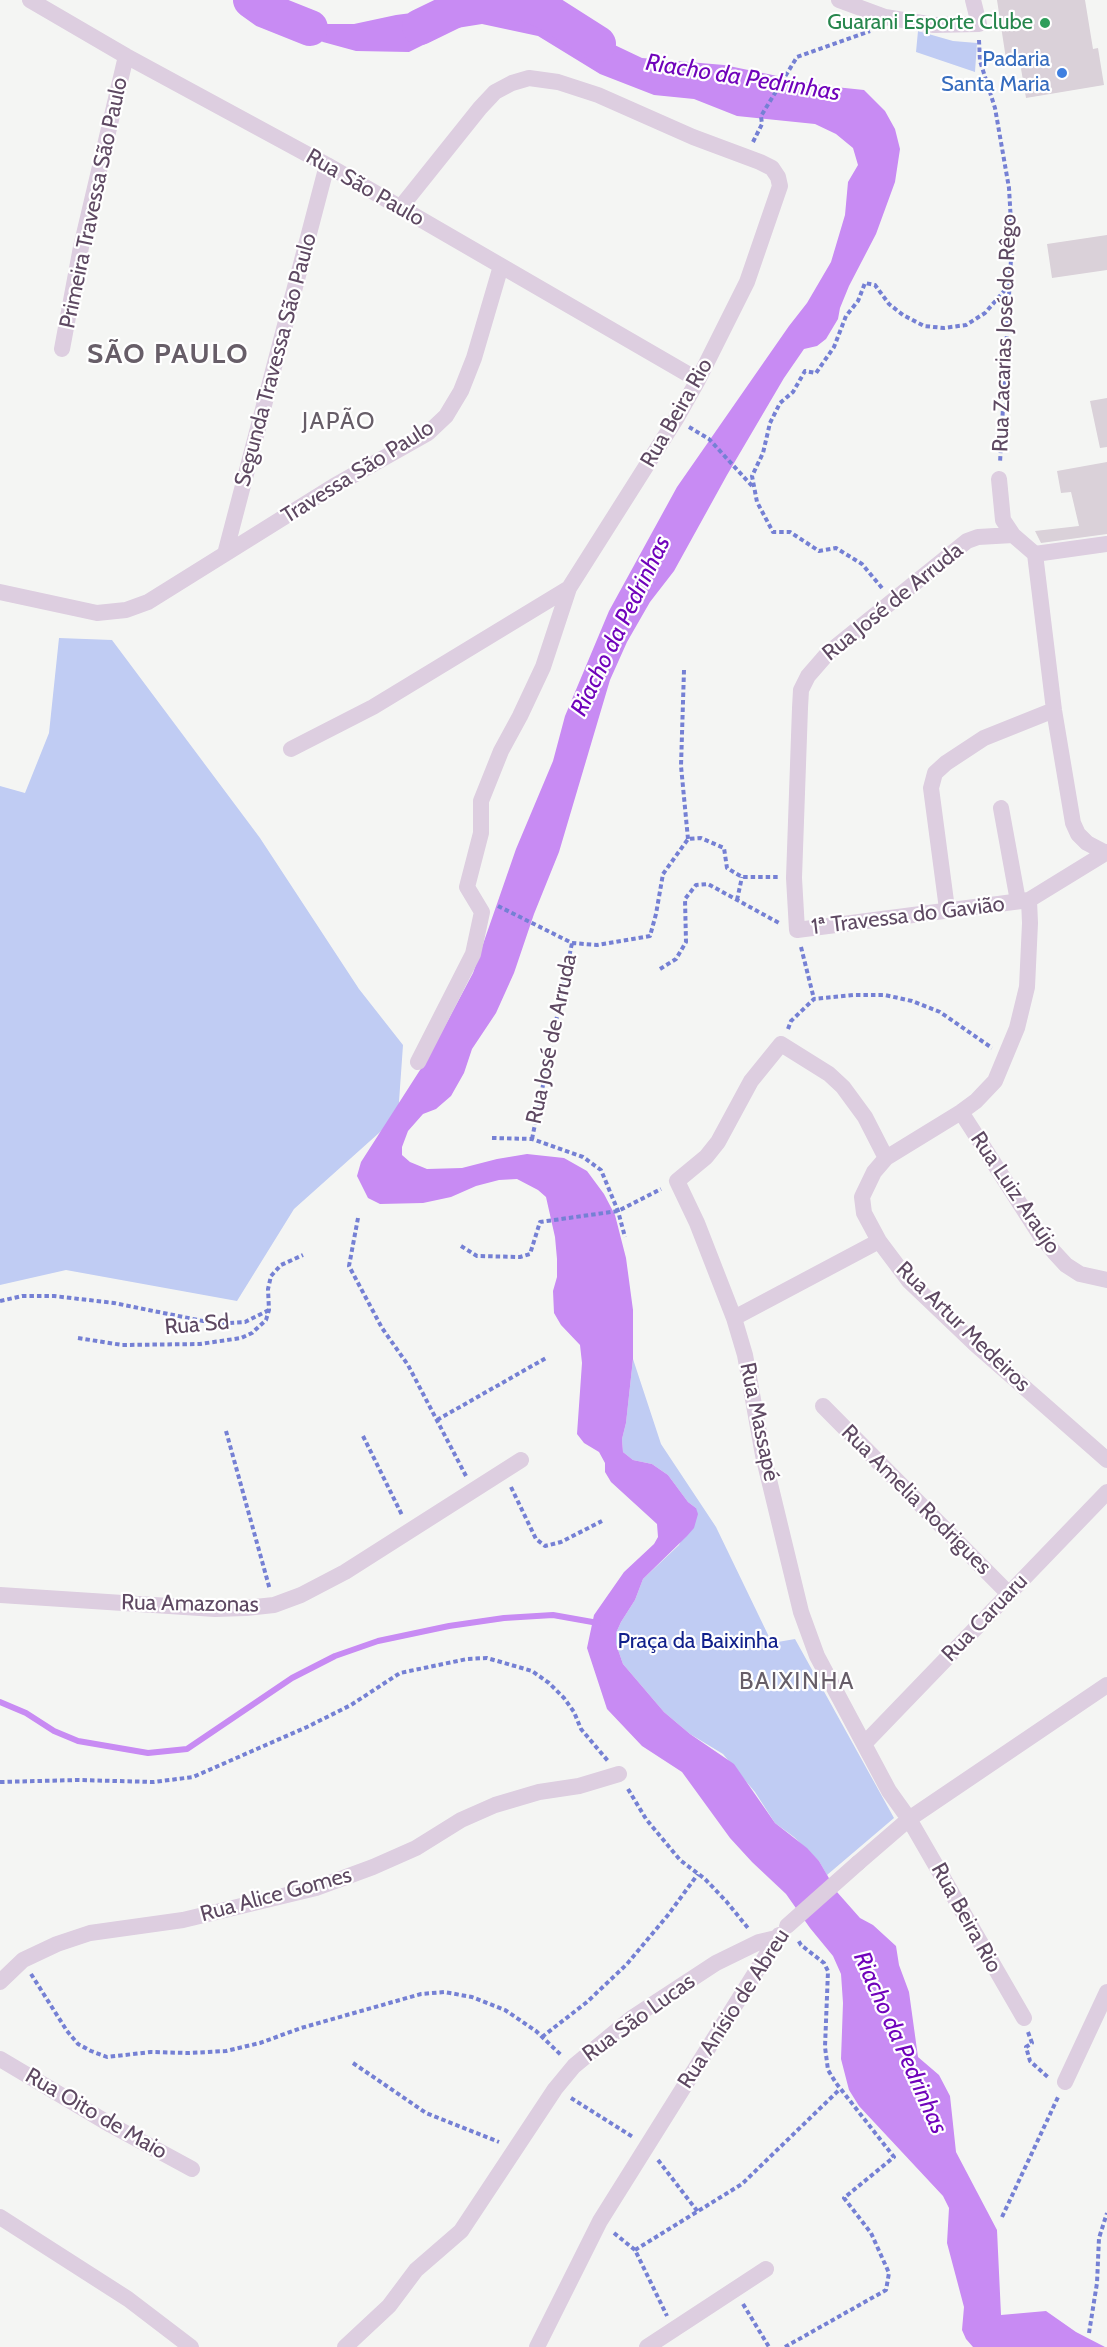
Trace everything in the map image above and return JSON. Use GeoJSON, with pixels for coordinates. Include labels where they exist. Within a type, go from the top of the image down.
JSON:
{"type":"FeatureCollection","features":[{"type":"Feature","properties":{"kind":"street","name":"Rua São Paulo"},"geometry":{"type":"LineString","coordinates":[[30,0],[126,57],[327,165],[698,380]]}},
{"type":"Feature","properties":{"kind":"street"},"geometry":{"type":"LineString","coordinates":[[839,0],[869,12],[903,21],[934,25],[979,24],[973,0]]}},
{"type":"Feature","properties":{"kind":"street","name":"Primeira Travessa São Paulo"},"geometry":{"type":"LineString","coordinates":[[62,349],[81,247],[126,57]]}},
{"type":"Feature","properties":{"kind":"street","name":"Rua Beira Rio"},"geometry":{"type":"LineString","coordinates":[[400,208],[495,92],[512,83],[529,78],[558,82],[598,95],[693,137],[746,157],[771,168],[778,177],[780,186],[747,282],[676,419],[569,588],[543,667],[501,751],[481,801],[481,833],[467,887],[482,912],[473,954],[418,1062]]}},
{"type":"Feature","properties":{"kind":"street","name":"Segunda Travessa São Paulo"},"geometry":{"type":"LineString","coordinates":[[225,554],[327,165]]}},
{"type":"Feature","properties":{"kind":"street","name":"Travessa São Paulo"},"geometry":{"type":"LineString","coordinates":[[0,592],[81,611],[113,613],[148,602],[334,486],[428,433],[446,416],[461,391],[474,358],[501,266]]}},
{"type":"Feature","properties":{"kind":"street","name":"Rua Zacarias José do Rêgo"},"geometry":{"type":"LineString","coordinates":[[999,479],[1003,520],[1013,535]]}},
{"type":"Feature","properties":{"kind":"street"},"geometry":{"type":"LineString","coordinates":[[1013,535],[1035,554],[1054,710],[1073,823],[1078,834],[1087,843],[1106,852]]}},
{"type":"Feature","properties":{"kind":"street","name":"Rua José de Arruda"},"geometry":{"type":"LineString","coordinates":[[797,930],[794,878],[801,690],[808,676],[821,659],[967,541],[978,537],[1013,535]]}},
{"type":"Feature","properties":{"kind":"street"},"geometry":{"type":"LineString","coordinates":[[1035,554],[1107,544]]}},
{"type":"Feature","properties":{"kind":"street"},"geometry":{"type":"LineString","coordinates":[[291,749],[373,707],[569,588]]}},
{"type":"Feature","properties":{"kind":"street"},"geometry":{"type":"LineString","coordinates":[[946,909],[931,788],[935,773],[984,738],[1054,710]]}},
{"type":"Feature","properties":{"kind":"street","name":"Rua Artur Medeiros"},"geometry":{"type":"LineString","coordinates":[[1001,808],[1030,923],[1027,987],[1017,1028],[995,1081],[976,1101],[886,1158],[874,1172],[862,1197],[864,1213],[879,1241],[909,1281],[1107,1460]]}},
{"type":"Feature","properties":{"kind":"street"},"geometry":{"type":"LineString","coordinates":[[1024,901],[1106,852]]}},
{"type":"Feature","properties":{"kind":"street","name":"1ª Travessa do Gavião"},"geometry":{"type":"LineString","coordinates":[[797,930],[946,909],[1024,901]]}},
{"type":"Feature","properties":{"kind":"street"},"geometry":{"type":"LineString","coordinates":[[677,1181],[706,1157],[718,1142],[752,1081],[781,1044],[829,1074],[843,1087],[865,1117],[886,1158]]}},
{"type":"Feature","properties":{"kind":"street","name":"Rua Luiz Araújo"},"geometry":{"type":"LineString","coordinates":[[961,1112],[1040,1235],[1054,1252],[1066,1265],[1080,1274],[1107,1280]]}},
{"type":"Feature","properties":{"kind":"street","name":"Rua Massapé"},"geometry":{"type":"LineString","coordinates":[[677,1181],[697,1223],[734,1318],[751,1378],[763,1455],[801,1612],[817,1656],[889,1791],[909,1819]]}},
{"type":"Feature","properties":{"kind":"street"},"geometry":{"type":"LineString","coordinates":[[734,1318],[879,1241]]}},
{"type":"Feature","properties":{"kind":"street","name":"Rua Amelia Rodrigues"},"geometry":{"type":"LineString","coordinates":[[823,1407],[1009,1594]]}},
{"type":"Feature","properties":{"kind":"street","name":"Rua Amazonas"},"geometry":{"type":"LineString","coordinates":[[0,1595],[215,1608],[274,1605],[301,1595],[345,1572],[409,1529],[521,1460]]}},
{"type":"Feature","properties":{"kind":"street","name":"Rua Caruaru"},"geometry":{"type":"LineString","coordinates":[[864,1744],[1107,1492]]}},
{"type":"Feature","properties":{"kind":"street","name":"Rua Anísio de Abreu"},"geometry":{"type":"LineString","coordinates":[[537,2347],[600,2221],[787,1933],[858,1863],[909,1819],[1107,1685]]}},
{"type":"Feature","properties":{"kind":"street","name":"Rua Alice Gomes"},"geometry":{"type":"LineString","coordinates":[[0,1982],[22,1960],[57,1944],[90,1933],[183,1920],[316,1888],[374,1868],[416,1848],[461,1820],[495,1805],[539,1792],[579,1786],[619,1774]]}},
{"type":"Feature","properties":{"kind":"street","name":"Rua Beira Rio"},"geometry":{"type":"LineString","coordinates":[[909,1819],[1024,2018]]}},
{"type":"Feature","properties":{"kind":"street","name":"Rua São Lucas"},"geometry":{"type":"LineString","coordinates":[[345,2347],[389,2306],[416,2270],[450,2242],[469,2220],[555,2089],[574,2066],[632,2018],[716,1963],[759,1942],[787,1933]]}},
{"type":"Feature","properties":{"kind":"street"},"geometry":{"type":"LineString","coordinates":[[1065,2082],[1107,1992]]}},
{"type":"Feature","properties":{"kind":"street","name":"Rua Oito de Maio"},"geometry":{"type":"LineString","coordinates":[[0,2059],[111,2125],[192,2169]]}},
{"type":"Feature","properties":{"kind":"street"},"geometry":{"type":"LineString","coordinates":[[0,2217],[128,2299],[191,2347]]}},
{"type":"Feature","properties":{"kind":"street"},"geometry":{"type":"LineString","coordinates":[[647,2347],[766,2269]]}},
{"type":"Feature","properties":{"kind":"path"},"geometry":{"type":"LineString","coordinates":[[746,157],[762,124],[761,116],[797,57],[859,34],[903,21]]}},
{"type":"Feature","properties":{"kind":"path","name":"Rua Zacarias José do Rêgo"},"geometry":{"type":"LineString","coordinates":[[979,24],[980,62],[995,108],[1009,188],[1012,240],[999,479]]}},
{"type":"Feature","properties":{"kind":"path"},"geometry":{"type":"LineString","coordinates":[[893,601],[862,564],[836,548],[819,551],[790,532],[773,532],[763,516],[752,476],[759,465],[770,423],[780,403],[793,392],[805,371],[816,373],[834,347],[846,316],[858,301],[865,283],[875,285],[889,304],[903,315],[924,326],[944,328],[966,325],[986,313],[1011,283]]}},
{"type":"Feature","properties":{"kind":"path"},"geometry":{"type":"LineString","coordinates":[[709,439],[754,487]]}},
{"type":"Feature","properties":{"kind":"path"},"geometry":{"type":"LineString","coordinates":[[684,670],[681,766],[688,839],[701,838],[724,848],[727,868],[742,877],[794,878]]}},
{"type":"Feature","properties":{"kind":"path","name":"Rua José de Arruda"},"geometry":{"type":"LineString","coordinates":[[532,1139],[572,943],[597,945],[650,936],[663,874],[688,839]]}},
{"type":"Feature","properties":{"kind":"path"},"geometry":{"type":"LineString","coordinates":[[736,900],[742,877]]}},
{"type":"Feature","properties":{"kind":"path"},"geometry":{"type":"LineString","coordinates":[[660,969],[676,959],[686,942],[686,899],[696,885],[708,884],[773,921],[797,930],[814,999]]}},
{"type":"Feature","properties":{"kind":"path"},"geometry":{"type":"LineString","coordinates":[[494,904],[572,943]]}},
{"type":"Feature","properties":{"kind":"path"},"geometry":{"type":"LineString","coordinates":[[781,1044],[791,1021],[814,999],[875,995],[912,1001],[940,1012],[993,1049],[1005,1061]]}},
{"type":"Feature","properties":{"kind":"path","name":"Rua José de Arruda"},"geometry":{"type":"LineString","coordinates":[[492,1138],[532,1139],[582,1157],[601,1170],[618,1211],[625,1237]]}},
{"type":"Feature","properties":{"kind":"path"},"geometry":{"type":"LineString","coordinates":[[460,1246],[477,1256],[520,1257],[530,1254],[540,1222],[618,1211],[677,1181]]}},
{"type":"Feature","properties":{"kind":"path"},"geometry":{"type":"LineString","coordinates":[[358,1218],[349,1266],[382,1328],[408,1365],[473,1490]]}},
{"type":"Feature","properties":{"kind":"path"},"geometry":{"type":"LineString","coordinates":[[0,1301],[22,1296],[54,1296],[114,1303],[203,1321],[244,1322],[269,1310],[268,1289],[271,1276],[281,1265],[303,1256]]}},
{"type":"Feature","properties":{"kind":"path","name":"Rua Sd"},"geometry":{"type":"LineString","coordinates":[[78,1338],[122,1345],[200,1344],[224,1341],[252,1333],[266,1320],[269,1310]]}},
{"type":"Feature","properties":{"kind":"path"},"geometry":{"type":"LineString","coordinates":[[437,1420],[546,1358]]}},
{"type":"Feature","properties":{"kind":"path"},"geometry":{"type":"LineString","coordinates":[[226,1431],[274,1605]]}},
{"type":"Feature","properties":{"kind":"path"},"geometry":{"type":"LineString","coordinates":[[363,1436],[409,1529]]}},
{"type":"Feature","properties":{"kind":"path"},"geometry":{"type":"LineString","coordinates":[[503,1471],[537,1539],[545,1546],[561,1542],[602,1521]]}},
{"type":"Feature","properties":{"kind":"path"},"geometry":{"type":"LineString","coordinates":[[0,1782],[78,1780],[154,1782],[193,1777],[343,1709],[400,1673],[467,1659],[487,1658],[532,1671],[564,1698],[574,1712],[581,1729],[619,1774],[646,1819],[680,1860],[726,1900],[759,1942]]}},
{"type":"Feature","properties":{"kind":"path"},"geometry":{"type":"LineString","coordinates":[[542,2037],[587,2002],[627,1964],[668,1915],[698,1874]]}},
{"type":"Feature","properties":{"kind":"path"},"geometry":{"type":"LineString","coordinates":[[785,2347],[886,2290],[889,2273],[871,2233],[844,2198],[894,2157],[840,2089],[828,2070],[825,2059],[828,1971],[817,1956],[787,1933]]}},
{"type":"Feature","properties":{"kind":"path"},"geometry":{"type":"LineString","coordinates":[[22,1960],[67,2031],[78,2044],[107,2057],[151,2052],[226,2051],[260,2043],[301,2028],[410,1997],[444,1992],[472,1997],[505,2010],[542,2037],[574,2066]]}},
{"type":"Feature","properties":{"kind":"path"},"geometry":{"type":"LineString","coordinates":[[1002,2217],[1065,2082],[1050,2079],[1030,2061],[1026,2047],[1032,2043],[1024,2018]]}},
{"type":"Feature","properties":{"kind":"path"},"geometry":{"type":"LineString","coordinates":[[353,2063],[426,2113],[516,2148]]}},
{"type":"Feature","properties":{"kind":"path"},"geometry":{"type":"LineString","coordinates":[[635,2250],[742,2184],[840,2089]]}},
{"type":"Feature","properties":{"kind":"path"},"geometry":{"type":"LineString","coordinates":[[1089,2333],[1097,2283],[1099,2238],[1107,2213]]}},
{"type":"Feature","properties":{"kind":"path"},"geometry":{"type":"LineString","coordinates":[[600,2221],[635,2250],[673,2330]]}},
{"type":"Feature","properties":{"kind":"path"},"geometry":{"type":"LineString","coordinates":[[734,2290],[769,2347]]}},
{"type":"Feature","properties":{"kind":"green space"},"geometry":{"type":"Polygon","coordinates":[[[918,31],[953,41],[977,43],[975,72],[916,52],[918,31]]]}},
{"type":"Feature","properties":{"kind":"green space"},"geometry":{"type":"Polygon","coordinates":[[[59,638],[112,640],[260,838],[359,989],[403,1045],[398,1116],[294,1209],[237,1301],[66,1270],[0,1285],[0,786],[25,793],[49,733],[59,638]]]}},
{"type":"Feature","properties":{"kind":"green space","name":"Praça da Baixinha"},"geometry":{"type":"Polygon","coordinates":[[[633,1359],[661,1444],[716,1527],[772,1643],[795,1639],[894,1818],[827,1875],[819,1861],[794,1837],[775,1823],[755,1792],[723,1754],[690,1734],[664,1712],[623,1664],[616,1644],[616,1633],[621,1622],[635,1600],[643,1579],[679,1545],[696,1508],[688,1502],[668,1475],[652,1464],[633,1460],[623,1452],[622,1439],[633,1359]]]}},
{"type":"Feature","properties":{"kind":"water"},"geometry":{"type":"Polygon","coordinates":[[[524,2],[642,58],[724,65],[826,86],[864,90],[885,111],[895,129],[900,149],[895,182],[876,234],[849,286],[838,319],[826,339],[817,346],[804,349],[784,378],[674,571],[650,602],[627,642],[610,680],[559,852],[534,914],[514,973],[496,1013],[472,1049],[464,1073],[451,1096],[436,1109],[423,1114],[408,1131],[402,1147],[402,1155],[410,1162],[427,1169],[462,1168],[527,1154],[564,1158],[587,1171],[604,1194],[615,1215],[626,1258],[633,1310],[633,1359],[622,1439],[623,1452],[633,1460],[652,1464],[668,1475],[688,1502],[696,1508],[698,1514],[694,1528],[643,1579],[635,1600],[621,1622],[616,1633],[616,1644],[623,1664],[664,1712],[690,1734],[734,1764],[775,1823],[807,1848],[819,1861],[837,1892],[860,1918],[873,1925],[896,1946],[899,1965],[909,1992],[918,2057],[939,2075],[950,2096],[956,2152],[997,2230],[1001,2315],[1046,2311],[1076,2332],[1105,2347],[973,2347],[966,2339],[962,2330],[964,2307],[947,2243],[949,2208],[943,2196],[859,2106],[849,2090],[841,2059],[843,2003],[841,1974],[833,1956],[786,1894],[730,1838],[682,1772],[642,1746],[607,1709],[587,1648],[594,1615],[624,1572],[654,1544],[658,1537],[657,1524],[611,1482],[605,1472],[605,1463],[599,1452],[584,1443],[577,1434],[582,1363],[580,1345],[561,1325],[554,1313],[553,1291],[557,1277],[557,1259],[555,1237],[546,1197],[517,1179],[499,1180],[476,1186],[451,1197],[423,1203],[380,1204],[368,1198],[357,1176],[361,1162],[429,1056],[473,973],[516,849],[553,761],[565,716],[609,611],[677,487],[807,303],[831,262],[845,215],[848,182],[858,165],[853,148],[836,134],[815,124],[737,116],[694,99],[654,95],[600,74],[538,36],[482,24],[457,28],[409,52],[356,51],[323,42],[265,10],[322,24],[354,24],[396,15],[489,3],[524,2]]]}},
{"type":"Feature","properties":{"kind":"building"},"geometry":{"type":"Polygon","coordinates":[[[997,0],[1085,0],[1093,49],[1098,48],[1104,85],[1026,98],[1019,57],[1006,59],[997,0]]]}},
{"type":"Feature","properties":{"kind":"building"},"geometry":{"type":"Polygon","coordinates":[[[1107,235],[1107,270],[1052,278],[1047,244],[1107,235]]]}},
{"type":"Feature","properties":{"kind":"building"},"geometry":{"type":"Polygon","coordinates":[[[1107,398],[1107,447],[1100,448],[1090,401],[1107,398]]]}},
{"type":"Feature","properties":{"kind":"building"},"geometry":{"type":"Polygon","coordinates":[[[1107,462],[1107,534],[1041,543],[1035,531],[1079,526],[1071,492],[1061,493],[1057,471],[1107,462]]]}},
{"type":"Feature","properties":{"kind":"waterway","name":"Riacho da Pedrinhas"},"geometry":{"type":"LineString","coordinates":[[251,0],[265,10],[310,28]]}},
{"type":"Feature","properties":{"kind":"waterway","name":"Riacho da Pedrinhas"},"geometry":{"type":"LineString","coordinates":[[420,27],[461,7],[524,2],[551,14],[598,44]]}},
{"type":"Feature","properties":{"kind":"waterway"},"geometry":{"type":"LineString","coordinates":[[0,1702],[78,1741],[148,1753],[187,1749],[292,1678],[335,1656],[378,1641],[449,1626],[504,1618],[553,1615],[598,1623]]}},
{"type":"Feature","properties":{"kind":"place","name":"Guarani Esporte Clube"},"geometry":{"type":"Point","coordinates":[1045,23]}},
{"type":"Feature","properties":{"kind":"place","name":"Padaria Santa Maria"},"geometry":{"type":"Point","coordinates":[1062,73]}},
{"type":"Feature","properties":{"kind":"district","name":"SÃO PAULO"},"geometry":{"type":"Point","coordinates":[168,355]}},
{"type":"Feature","properties":{"kind":"district","name":"JAPÃO"},"geometry":{"type":"Point","coordinates":[339,422]}},
{"type":"Feature","properties":{"kind":"district","name":"BAIXINHA"},"geometry":{"type":"Point","coordinates":[797,1682]}}]}
